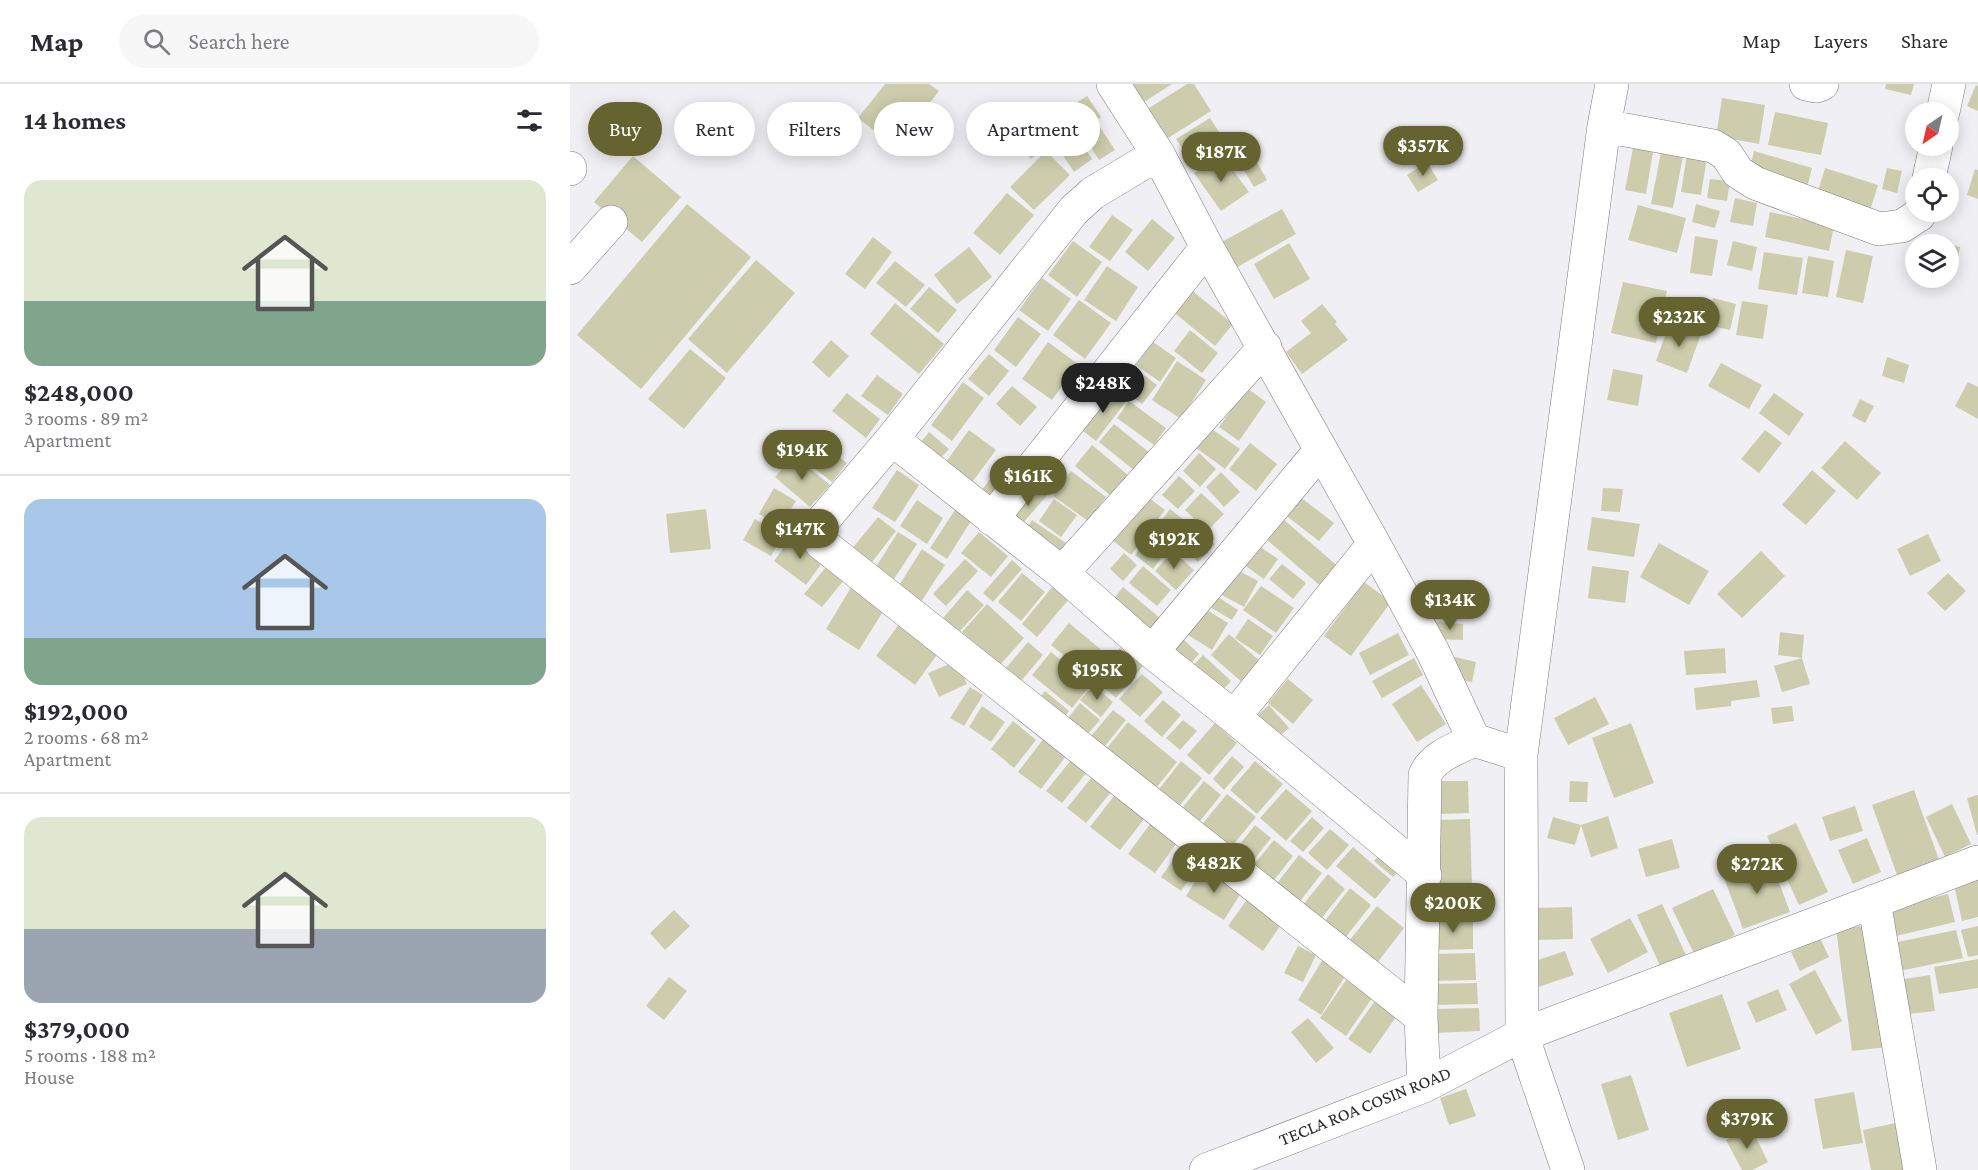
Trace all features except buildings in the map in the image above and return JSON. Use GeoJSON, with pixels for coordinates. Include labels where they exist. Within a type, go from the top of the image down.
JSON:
{"type":"FeatureCollection","features":[{"type":"Feature","properties":{"kind":"street"},"geometry":{"type":"LineString","coordinates":[[1113,84],[1158,154],[1374,544],[1433,652],[1474,740]]}},
{"type":"Feature","properties":{"kind":"street"},"geometry":{"type":"LineString","coordinates":[[1568,1170],[1522,1035],[1521,755],[1604,126],[1612,84]]}},
{"type":"Feature","properties":{"kind":"street"},"geometry":{"type":"LineString","coordinates":[[1806,84],[1816,86],[1822,84]]}},
{"type":"Feature","properties":{"kind":"street"},"geometry":{"type":"LineString","coordinates":[[1945,102],[1949,84]]}},
{"type":"Feature","properties":{"kind":"street"},"geometry":{"type":"LineString","coordinates":[[1604,126],[1713,146],[1726,154],[1738,172],[1755,183],[1879,230],[1902,226],[1908,222]]}},
{"type":"Feature","properties":{"kind":"street"},"geometry":{"type":"LineString","coordinates":[[1158,154],[1092,193],[1074,210],[892,439],[819,525],[816,535],[821,543],[1421,1017]]}},
{"type":"Feature","properties":{"kind":"street"},"geometry":{"type":"LineString","coordinates":[[570,268],[610,222]]}},
{"type":"Feature","properties":{"kind":"street"},"geometry":{"type":"LineString","coordinates":[[992,519],[1208,247]]}},
{"type":"Feature","properties":{"kind":"street"},"geometry":{"type":"LineString","coordinates":[[1062,573],[1265,347]]}},
{"type":"Feature","properties":{"kind":"street"},"geometry":{"type":"LineString","coordinates":[[892,439],[1062,573],[1152,652],[1425,875]]}},
{"type":"Feature","properties":{"kind":"street"},"geometry":{"type":"LineString","coordinates":[[1152,652],[1321,450]]}},
{"type":"Feature","properties":{"kind":"street"},"geometry":{"type":"LineString","coordinates":[[1234,717],[1374,544]]}},
{"type":"Feature","properties":{"kind":"street"},"geometry":{"type":"LineString","coordinates":[[1424,1086],[1421,1017],[1425,775],[1429,765],[1438,758],[1474,740],[1521,755]]}},
{"type":"Feature","properties":{"kind":"street","name":"TECLA ROA COSIN ROAD"},"geometry":{"type":"LineString","coordinates":[[1206,1170],[1424,1086],[1522,1035],[1978,862]]}},
{"type":"Feature","properties":{"kind":"street"},"geometry":{"type":"LineString","coordinates":[[1874,901],[1920,1170]]}}]}
